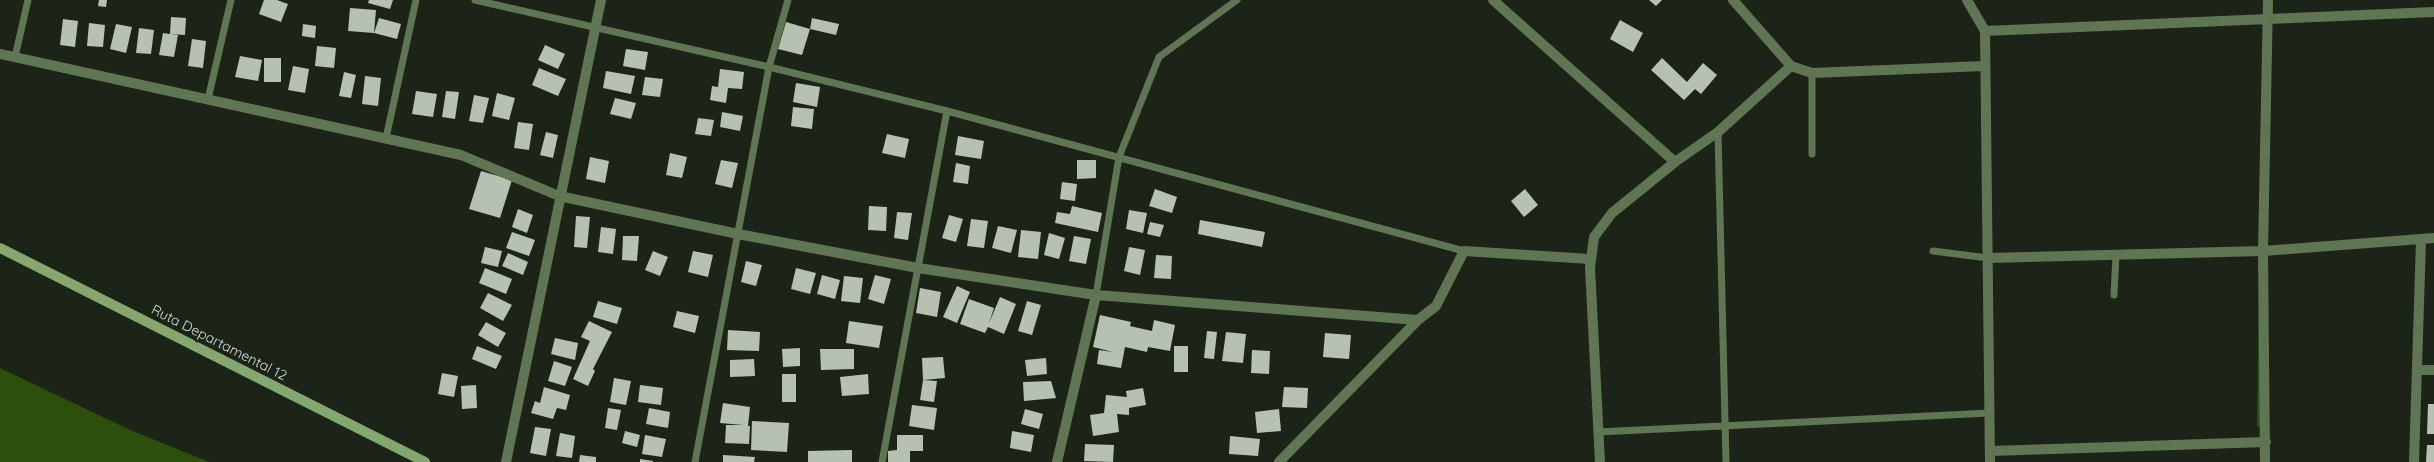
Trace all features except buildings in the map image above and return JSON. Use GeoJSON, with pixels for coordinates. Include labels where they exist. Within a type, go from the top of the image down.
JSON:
{"type":"FeatureCollection","features":[{"type":"Feature","properties":{"kind":"main road","name":"Ruta Departamental 12"},"geometry":{"type":"LineString","coordinates":[[0,248],[425,462]]}},
{"type":"Feature","properties":{"kind":"street"},"geometry":{"type":"LineString","coordinates":[[506,462],[559,196],[601,0]]}},
{"type":"Feature","properties":{"kind":"street"},"geometry":{"type":"LineString","coordinates":[[1493,0],[1675,162]]}},
{"type":"Feature","properties":{"kind":"street"},"geometry":{"type":"LineString","coordinates":[[1733,0],[1791,66],[1812,73],[1984,66]]}},
{"type":"Feature","properties":{"kind":"street"},"geometry":{"type":"LineString","coordinates":[[1966,0],[1985,31],[1990,457],[2266,442]]}},
{"type":"Feature","properties":{"kind":"street"},"geometry":{"type":"LineString","coordinates":[[2265,462],[2264,251],[2268,0]]}},
{"type":"Feature","properties":{"kind":"street"},"geometry":{"type":"LineString","coordinates":[[1985,31],[2434,12]]}},
{"type":"Feature","properties":{"kind":"street"},"geometry":{"type":"LineString","coordinates":[[0,54],[461,155],[559,196],[738,234],[918,268],[1096,295],[1418,320]]}},
{"type":"Feature","properties":{"kind":"street"},"geometry":{"type":"LineString","coordinates":[[1600,462],[1590,259],[1594,238],[1612,213],[1675,162],[1718,132],[1791,66]]}},
{"type":"Feature","properties":{"kind":"street"},"geometry":{"type":"LineString","coordinates":[[1988,258],[2264,251],[2434,238]]}},
{"type":"Feature","properties":{"kind":"street"},"geometry":{"type":"LineString","coordinates":[[2414,462],[2420,240]]}},
{"type":"Feature","properties":{"kind":"street"},"geometry":{"type":"LineString","coordinates":[[1279,462],[1418,320],[1436,306],[1464,251],[1590,259]]}},
{"type":"Feature","properties":{"kind":"street"},"geometry":{"type":"LineString","coordinates":[[1057,462],[1096,295]]}},
{"type":"Feature","properties":{"kind":"street"},"geometry":{"type":"LineString","coordinates":[[2417,370],[2434,370]]}},
{"type":"Feature","properties":{"kind":"lane"},"geometry":{"type":"LineString","coordinates":[[15,57],[28,0]]}},
{"type":"Feature","properties":{"kind":"lane"},"geometry":{"type":"LineString","coordinates":[[208,99],[231,0]]}},
{"type":"Feature","properties":{"kind":"lane"},"geometry":{"type":"LineString","coordinates":[[386,138],[416,0]]}},
{"type":"Feature","properties":{"kind":"lane"},"geometry":{"type":"LineString","coordinates":[[475,0],[769,67],[947,111],[1464,251]]}},
{"type":"Feature","properties":{"kind":"lane"},"geometry":{"type":"LineString","coordinates":[[695,462],[769,67],[788,0]]}},
{"type":"Feature","properties":{"kind":"lane"},"geometry":{"type":"LineString","coordinates":[[1096,295],[1119,157],[1159,57],[1237,0]]}},
{"type":"Feature","properties":{"kind":"lane"},"geometry":{"type":"LineString","coordinates":[[1812,73],[1812,154]]}},
{"type":"Feature","properties":{"kind":"lane"},"geometry":{"type":"LineString","coordinates":[[882,462],[947,111]]}},
{"type":"Feature","properties":{"kind":"lane"},"geometry":{"type":"LineString","coordinates":[[1718,132],[1726,462]]}},
{"type":"Feature","properties":{"kind":"lane"},"geometry":{"type":"LineString","coordinates":[[1934,252],[1988,258]]}},
{"type":"Feature","properties":{"kind":"lane"},"geometry":{"type":"LineString","coordinates":[[2114,295],[2116,255]]}},
{"type":"Feature","properties":{"kind":"lane"},"geometry":{"type":"LineString","coordinates":[[1598,432],[1990,413]]}},
{"type":"Feature","properties":{"kind":"green space"},"geometry":{"type":"Polygon","coordinates":[[[2259,269],[2261,426],[2258,427],[2257,426],[2259,269]]]}},
{"type":"Feature","properties":{"kind":"green space"},"geometry":{"type":"Polygon","coordinates":[[[0,368],[128,429],[209,462],[0,462],[0,368]]]}}]}
